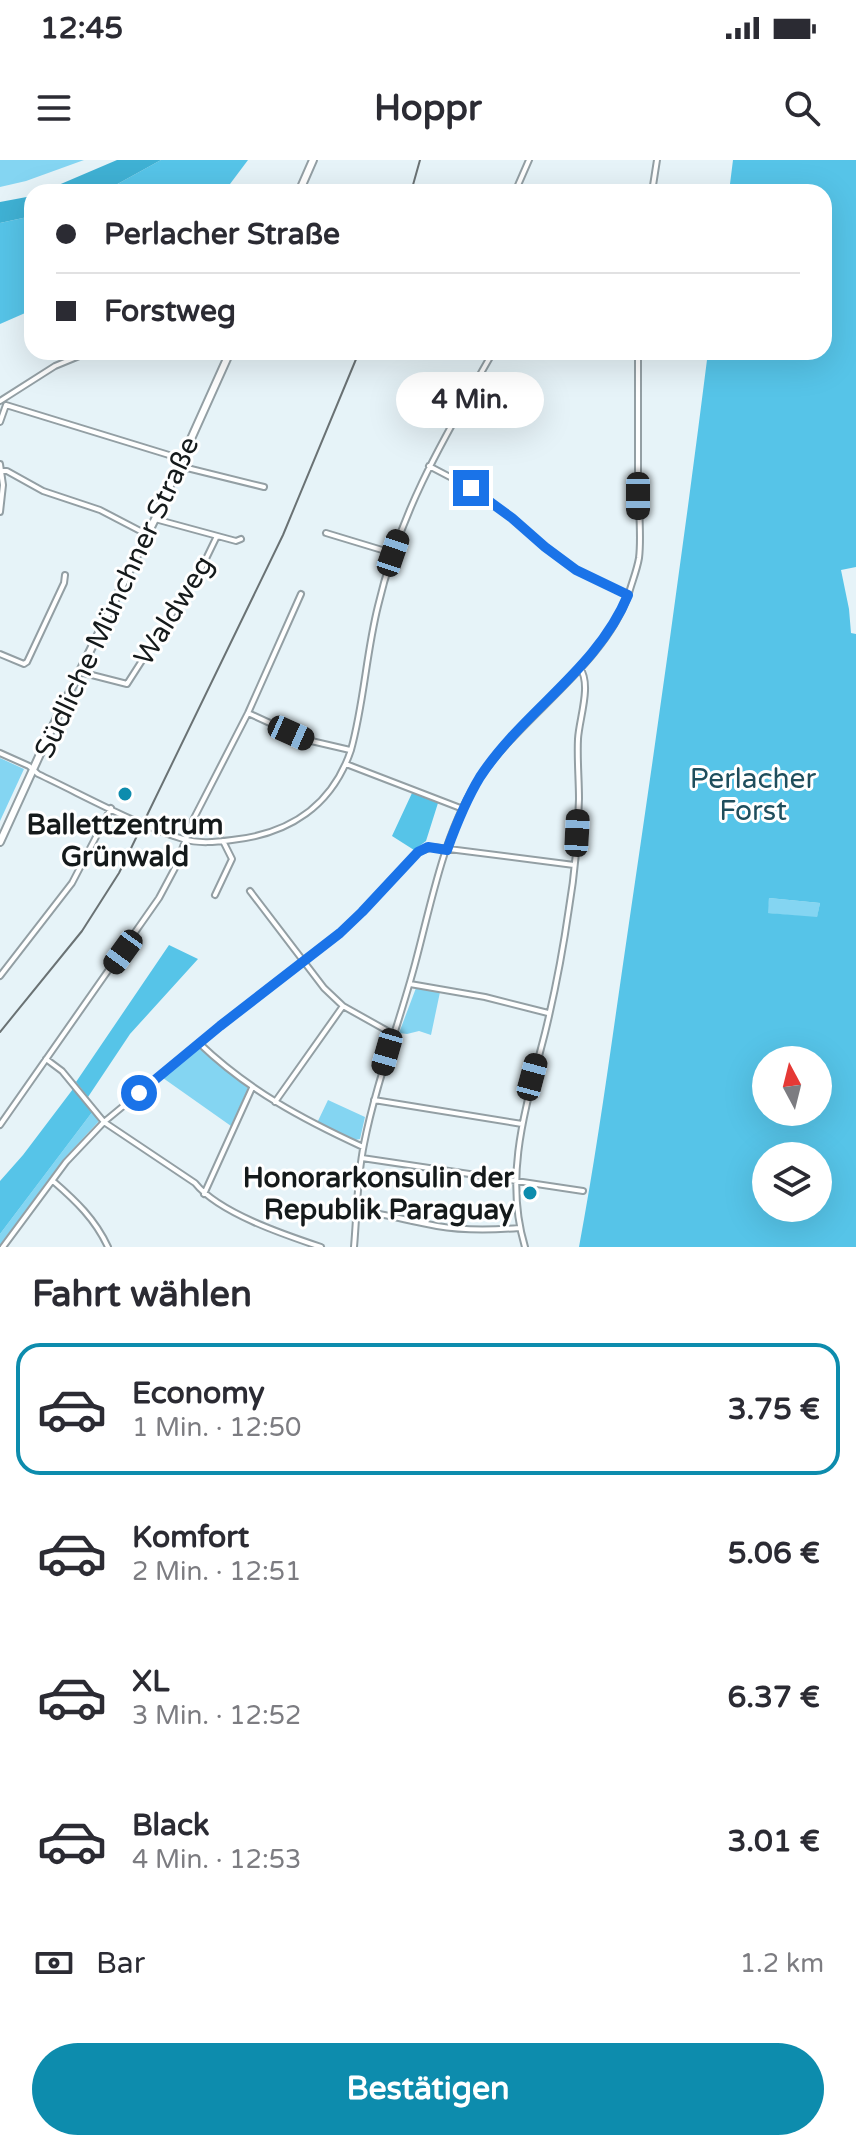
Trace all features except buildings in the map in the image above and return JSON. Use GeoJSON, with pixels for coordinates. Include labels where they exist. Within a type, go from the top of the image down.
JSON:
{"type":"FeatureCollection","features":[{"type":"Feature","properties":{"kind":"main road"},"geometry":{"type":"LineString","coordinates":[[302,184],[313,160]]}},
{"type":"Feature","properties":{"kind":"main road","name":"Südliche Münchner Straße"},"geometry":{"type":"LineString","coordinates":[[0,842],[148,535],[226,360]]}},
{"type":"Feature","properties":{"kind":"street"},"geometry":{"type":"LineString","coordinates":[[518,184],[529,160]]}},
{"type":"Feature","properties":{"kind":"street"},"geometry":{"type":"LineString","coordinates":[[653,184],[657,160]]}},
{"type":"Feature","properties":{"kind":"street"},"geometry":{"type":"LineString","coordinates":[[70,360],[0,401],[264,487]]}},
{"type":"Feature","properties":{"kind":"street"},"geometry":{"type":"LineString","coordinates":[[0,753],[111,808],[185,840],[205,842],[263,836],[295,822],[321,801],[346,764],[378,606],[405,516],[429,466],[489,360]]}},
{"type":"Feature","properties":{"kind":"street"},"geometry":{"type":"LineString","coordinates":[[354,1247],[363,1147],[374,1100],[447,850],[463,809],[495,758],[608,634],[628,595],[639,558],[638,360]]}},
{"type":"Feature","properties":{"kind":"street"},"geometry":{"type":"LineString","coordinates":[[0,422],[6,405]]}},
{"type":"Feature","properties":{"kind":"street"},"geometry":{"type":"LineString","coordinates":[[0,464],[3,495],[0,512]]}},
{"type":"Feature","properties":{"kind":"street"},"geometry":{"type":"LineString","coordinates":[[429,466],[471,488],[576,570],[628,595]]}},
{"type":"Feature","properties":{"kind":"street"},"geometry":{"type":"LineString","coordinates":[[1,471],[100,510],[148,535]]}},
{"type":"Feature","properties":{"kind":"street","name":"Waldweg"},"geometry":{"type":"LineString","coordinates":[[155,519],[236,541],[241,539]]}},
{"type":"Feature","properties":{"kind":"street"},"geometry":{"type":"LineString","coordinates":[[326,533],[393,553]]}},
{"type":"Feature","properties":{"kind":"street","name":"Waldweg"},"geometry":{"type":"LineString","coordinates":[[80,672],[127,684],[202,567],[217,536]]}},
{"type":"Feature","properties":{"kind":"street"},"geometry":{"type":"LineString","coordinates":[[0,654],[19,663],[27,662],[65,575]]}},
{"type":"Feature","properties":{"kind":"street"},"geometry":{"type":"LineString","coordinates":[[0,1125],[159,898],[301,594]]}},
{"type":"Feature","properties":{"kind":"street"},"geometry":{"type":"LineString","coordinates":[[525,1247],[516,1205],[517,1153],[570,904],[579,799],[578,739],[586,681],[580,668]]}},
{"type":"Feature","properties":{"kind":"street"},"geometry":{"type":"LineString","coordinates":[[248,713],[307,740],[351,750]]}},
{"type":"Feature","properties":{"kind":"street"},"geometry":{"type":"LineString","coordinates":[[346,764],[463,809]]}},
{"type":"Feature","properties":{"kind":"street"},"geometry":{"type":"LineString","coordinates":[[0,976],[2,969],[72,883],[111,808]]}},
{"type":"Feature","properties":{"kind":"street"},"geometry":{"type":"LineString","coordinates":[[215,895],[232,859],[223,841]]}},
{"type":"Feature","properties":{"kind":"street"},"geometry":{"type":"LineString","coordinates":[[3,1247],[66,1162],[104,1122],[304,962],[362,912],[418,852],[428,847],[574,865]]}},
{"type":"Feature","properties":{"kind":"street"},"geometry":{"type":"LineString","coordinates":[[250,891],[324,988],[343,1006],[393,1034]]}},
{"type":"Feature","properties":{"kind":"street"},"geometry":{"type":"LineString","coordinates":[[410,984],[485,997],[549,1014]]}},
{"type":"Feature","properties":{"kind":"street"},"geometry":{"type":"LineString","coordinates":[[275,1103],[343,1006]]}},
{"type":"Feature","properties":{"kind":"street"},"geometry":{"type":"LineString","coordinates":[[199,1043],[252,1088],[275,1103],[363,1147]]}},
{"type":"Feature","properties":{"kind":"street"},"geometry":{"type":"LineString","coordinates":[[46,1059],[62,1071],[104,1122],[195,1183],[215,1202],[274,1230],[321,1247]]}},
{"type":"Feature","properties":{"kind":"street"},"geometry":{"type":"LineString","coordinates":[[204,1194],[252,1088]]}},
{"type":"Feature","properties":{"kind":"street"},"geometry":{"type":"LineString","coordinates":[[374,1100],[522,1124]]}},
{"type":"Feature","properties":{"kind":"street"},"geometry":{"type":"LineString","coordinates":[[362,1158],[583,1191]]}},
{"type":"Feature","properties":{"kind":"street"},"geometry":{"type":"LineString","coordinates":[[53,1181],[84,1209],[108,1247]]}},
{"type":"Feature","properties":{"kind":"street"},"geometry":{"type":"LineString","coordinates":[[357,1210],[452,1228],[480,1231],[519,1228]]}},
{"type":"Feature","properties":{"kind":"shaded area"},"geometry":{"type":"Polygon","coordinates":[[[0,160],[84,160],[0,187],[0,160]]]}},
{"type":"Feature","properties":{"kind":"shaded area"},"geometry":{"type":"Polygon","coordinates":[[[117,160],[161,160],[118,184],[61,184],[117,160]]]}},
{"type":"Feature","properties":{"kind":"shaded area"},"geometry":{"type":"Polygon","coordinates":[[[24,198],[24,218],[0,223],[0,202],[24,198]]]}},
{"type":"Feature","properties":{"kind":"shaded area"},"geometry":{"type":"Polygon","coordinates":[[[0,758],[24,769],[0,821],[0,758]]]}},
{"type":"Feature","properties":{"kind":"shaded area"},"geometry":{"type":"Polygon","coordinates":[[[769,898],[820,903],[817,918],[767,913],[769,898]]]}},
{"type":"Feature","properties":{"kind":"shaded area"},"geometry":{"type":"Polygon","coordinates":[[[416,988],[440,992],[431,1035],[419,1031],[399,1033],[416,988]]]}},
{"type":"Feature","properties":{"kind":"shaded area"},"geometry":{"type":"Polygon","coordinates":[[[200,1048],[248,1088],[231,1126],[163,1078],[200,1048]]]}},
{"type":"Feature","properties":{"kind":"shaded area"},"geometry":{"type":"Polygon","coordinates":[[[328,1100],[365,1117],[360,1139],[355,1140],[317,1123],[328,1100]]]}},
{"type":"Feature","properties":{"kind":"shaded area"},"geometry":{"type":"Polygon","coordinates":[[[93,1111],[100,1120],[63,1160],[0,1245],[0,1234],[93,1111]]]}},
{"type":"Feature","properties":{"kind":"green space"},"geometry":{"type":"Polygon","coordinates":[[[161,160],[248,160],[230,184],[118,184],[161,160]]]}},
{"type":"Feature","properties":{"kind":"green space","name":"Perlacher Forst"},"geometry":{"type":"Polygon","coordinates":[[[733,160],[856,160],[856,567],[841,570],[851,633],[856,634],[856,1247],[579,1247],[650,780],[707,360],[832,360],[832,184],[730,184],[733,160]],[[769,898],[768,913],[817,917],[820,903],[769,898]]]}},
{"type":"Feature","properties":{"kind":"green space"},"geometry":{"type":"Polygon","coordinates":[[[24,218],[24,314],[0,324],[0,223],[24,218]]]}},
{"type":"Feature","properties":{"kind":"green space"},"geometry":{"type":"Polygon","coordinates":[[[412,793],[438,803],[426,841],[414,850],[392,836],[412,793]]]}},
{"type":"Feature","properties":{"kind":"green space"},"geometry":{"type":"Polygon","coordinates":[[[169,945],[198,959],[130,1034],[88,1097],[76,1082],[169,945]]]}},
{"type":"Feature","properties":{"kind":"green space"},"geometry":{"type":"Polygon","coordinates":[[[73,1089],[93,1111],[0,1234],[0,1181],[73,1089]]]}},
{"type":"Feature","properties":{"kind":"tram line"},"geometry":{"type":"LineString","coordinates":[[413,184],[420,160]]}},
{"type":"Feature","properties":{"kind":"tram line"},"geometry":{"type":"LineString","coordinates":[[0,1032],[82,931],[119,873],[283,535],[356,360]]}},
{"type":"Feature","properties":{"kind":"place","name":"Ballettzentrum Grünwald"},"geometry":{"type":"Point","coordinates":[125,794]}},
{"type":"Feature","properties":{"kind":"place","name":"Honorarkonsulin der Republik Paraguay"},"geometry":{"type":"Point","coordinates":[530,1193]}},
{"type":"Feature","properties":{"kind":"route"},"geometry":{"type":"LineString","coordinates":[[139,1093],[340,933],[418,852],[428,847],[447,850],[463,809],[481,777],[511,740],[580,668],[619,617],[628,595],[576,570],[471,488]]}}]}
